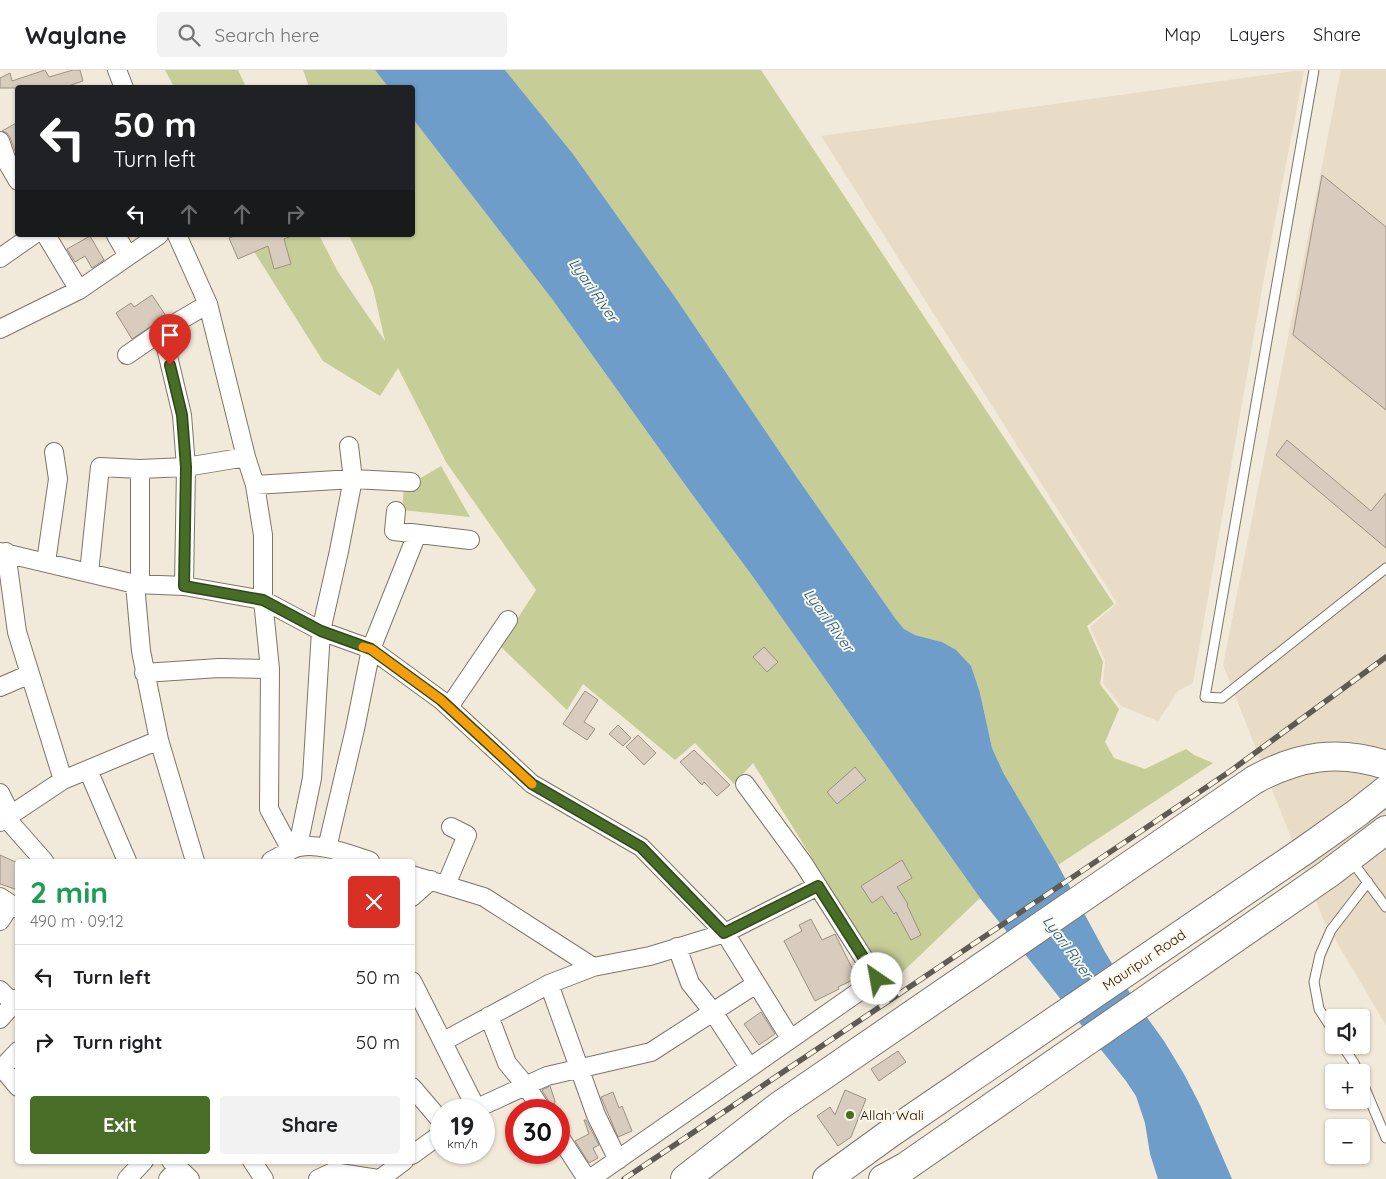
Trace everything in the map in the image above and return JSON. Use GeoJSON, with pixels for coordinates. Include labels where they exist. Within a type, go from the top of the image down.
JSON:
{"type":"FeatureCollection","features":[{"type":"Feature","properties":{"kind":"highway"},"geometry":{"type":"LineString","coordinates":[[685,1179],[779,1106],[1254,780],[1275,768],[1298,760],[1322,756],[1347,756],[1386,765]]}},
{"type":"Feature","properties":{"kind":"highway","name":"Mauripur Road"},"geometry":{"type":"LineString","coordinates":[[828,1179],[889,1134],[1305,850],[1386,790]]}},
{"type":"Feature","properties":{"kind":"highway"},"geometry":{"type":"LineString","coordinates":[[894,1173],[1339,866],[1386,830]]}},
{"type":"Feature","properties":{"kind":"street"},"geometry":{"type":"LineString","coordinates":[[118,70],[123,85]]}},
{"type":"Feature","properties":{"kind":"street"},"geometry":{"type":"LineString","coordinates":[[0,141],[15,175]]}},
{"type":"Feature","properties":{"kind":"street"},"geometry":{"type":"LineString","coordinates":[[0,258],[30,237]]}},
{"type":"Feature","properties":{"kind":"street"},"geometry":{"type":"LineString","coordinates":[[47,237],[79,290]]}},
{"type":"Feature","properties":{"kind":"street"},"geometry":{"type":"LineString","coordinates":[[117,237],[128,256]]}},
{"type":"Feature","properties":{"kind":"street"},"geometry":{"type":"LineString","coordinates":[[0,329],[79,290],[156,237]]}},
{"type":"Feature","properties":{"kind":"street"},"geometry":{"type":"LineString","coordinates":[[178,237],[208,304],[246,457],[255,485],[263,536],[263,600],[270,669],[268,809],[295,848]]}},
{"type":"Feature","properties":{"kind":"street"},"geometry":{"type":"LineString","coordinates":[[127,355],[162,331],[208,304]]}},
{"type":"Feature","properties":{"kind":"street"},"geometry":{"type":"LineString","coordinates":[[162,331],[182,415],[186,467],[184,586]]}},
{"type":"Feature","properties":{"kind":"street"},"geometry":{"type":"LineString","coordinates":[[295,848],[312,778],[321,631],[353,479],[349,446]]}},
{"type":"Feature","properties":{"kind":"street"},"geometry":{"type":"LineString","coordinates":[[46,562],[58,479],[54,452]]}},
{"type":"Feature","properties":{"kind":"street"},"geometry":{"type":"LineString","coordinates":[[89,573],[100,467],[140,469],[186,467],[246,457]]}},
{"type":"Feature","properties":{"kind":"street"},"geometry":{"type":"LineString","coordinates":[[140,469],[137,584],[144,673],[159,740],[194,859]]}},
{"type":"Feature","properties":{"kind":"street"},"geometry":{"type":"LineString","coordinates":[[255,485],[353,479],[411,482]]}},
{"type":"Feature","properties":{"kind":"street"},"geometry":{"type":"LineString","coordinates":[[396,511],[394,531],[470,540]]}},
{"type":"Feature","properties":{"kind":"street"},"geometry":{"type":"LineString","coordinates":[[327,848],[355,729],[371,649],[417,534]]}},
{"type":"Feature","properties":{"kind":"street"},"geometry":{"type":"LineString","coordinates":[[63,780],[17,632],[3,552],[137,584],[184,586],[263,600],[321,631],[371,649],[449,707],[532,784],[641,847],[724,933],[790,1038]]}},
{"type":"Feature","properties":{"kind":"street"},"geometry":{"type":"LineString","coordinates":[[449,707],[508,620]]}},
{"type":"Feature","properties":{"kind":"street"},"geometry":{"type":"LineString","coordinates":[[144,673],[219,668],[270,669]]}},
{"type":"Feature","properties":{"kind":"street"},"geometry":{"type":"LineString","coordinates":[[0,687],[30,674]]}},
{"type":"Feature","properties":{"kind":"street"},"geometry":{"type":"LineString","coordinates":[[6,818],[63,780],[159,740]]}},
{"type":"Feature","properties":{"kind":"street"},"geometry":{"type":"LineString","coordinates":[[88,770],[126,859]]}},
{"type":"Feature","properties":{"kind":"street"},"geometry":{"type":"LineString","coordinates":[[570,1152],[589,1179],[877,979],[804,863],[745,784]]}},
{"type":"Feature","properties":{"kind":"street"},"geometry":{"type":"LineString","coordinates":[[0,793],[6,818],[42,859]]}},
{"type":"Feature","properties":{"kind":"street"},"geometry":{"type":"LineString","coordinates":[[415,895],[438,883],[467,835],[451,827]]}},
{"type":"Feature","properties":{"kind":"street"},"geometry":{"type":"LineString","coordinates":[[275,859],[295,848],[327,848],[355,859]]}},
{"type":"Feature","properties":{"kind":"street"},"geometry":{"type":"LineString","coordinates":[[415,876],[484,897],[592,967]]}},
{"type":"Feature","properties":{"kind":"street"},"geometry":{"type":"LineString","coordinates":[[444,1041],[549,984],[592,967],[650,956],[724,933],[818,886]]}},
{"type":"Feature","properties":{"kind":"street"},"geometry":{"type":"LineString","coordinates":[[0,920],[10,904]]}},
{"type":"Feature","properties":{"kind":"street"},"geometry":{"type":"LineString","coordinates":[[677,947],[690,983],[713,1012],[749,1067]]}},
{"type":"Feature","properties":{"kind":"street"},"geometry":{"type":"LineString","coordinates":[[549,984],[596,1115],[618,1160]]}},
{"type":"Feature","properties":{"kind":"street"},"geometry":{"type":"LineString","coordinates":[[495,1100],[547,1076],[651,1052],[756,984]]}},
{"type":"Feature","properties":{"kind":"street"},"geometry":{"type":"LineString","coordinates":[[415,987],[444,1041],[470,1099]]}},
{"type":"Feature","properties":{"kind":"street"},"geometry":{"type":"LineString","coordinates":[[0,990],[15,1002]]}},
{"type":"Feature","properties":{"kind":"street"},"geometry":{"type":"LineString","coordinates":[[0,1019],[15,1004]]}},
{"type":"Feature","properties":{"kind":"street"},"geometry":{"type":"LineString","coordinates":[[489,1016],[508,1063],[535,1099]]}},
{"type":"Feature","properties":{"kind":"street"},"geometry":{"type":"LineString","coordinates":[[15,1054],[2,1068],[15,1083]]}},
{"type":"Feature","properties":{"kind":"street"},"geometry":{"type":"LineString","coordinates":[[415,1091],[430,1108]]}},
{"type":"Feature","properties":{"kind":"street"},"geometry":{"type":"LineString","coordinates":[[415,1151],[430,1141]]}},
{"type":"Feature","properties":{"kind":"street"},"geometry":{"type":"LineString","coordinates":[[127,1179],[141,1164]]}},
{"type":"Feature","properties":{"kind":"street"},"geometry":{"type":"LineString","coordinates":[[254,1164],[264,1179]]}},
{"type":"Feature","properties":{"kind":"street"},"geometry":{"type":"LineString","coordinates":[[318,1179],[333,1172],[376,1179],[397,1164]]}},
{"type":"Feature","properties":{"kind":"lane"},"geometry":{"type":"LineString","coordinates":[[1314,70],[1205,697],[1222,698],[1386,568]]}},
{"type":"Feature","properties":{"kind":"lane"},"geometry":{"type":"LineString","coordinates":[[1339,866],[1368,882],[1386,907]]}},
{"type":"Feature","properties":{"kind":"lane"},"geometry":{"type":"LineString","coordinates":[[1325,1018],[1319,1009],[1314,982],[1320,955],[1331,930],[1368,882]]}},
{"type":"Feature","properties":{"kind":"lane"},"geometry":{"type":"LineString","coordinates":[[1370,1100],[1386,1138]]}},
{"type":"Feature","properties":{"kind":"shaded area"},"geometry":{"type":"Polygon","coordinates":[[[1341,70],[1386,70],[1386,1025],[1324,921],[1223,665],[1341,70]]]}},
{"type":"Feature","properties":{"kind":"shaded area"},"geometry":{"type":"Polygon","coordinates":[[[1304,71],[1264,278],[1193,683],[1178,691],[1158,721],[1121,706],[1103,683],[1105,660],[1090,627],[1117,603],[821,136],[1304,71]]]}},
{"type":"Feature","properties":{"kind":"green space"},"geometry":{"type":"Polygon","coordinates":[[[165,70],[238,70],[245,85],[173,85],[165,70]]]}},
{"type":"Feature","properties":{"kind":"green space"},"geometry":{"type":"Polygon","coordinates":[[[303,70],[375,70],[386,85],[308,85],[303,70]]]}},
{"type":"Feature","properties":{"kind":"green space"},"geometry":{"type":"Polygon","coordinates":[[[505,70],[761,70],[1114,604],[1087,626],[1103,662],[1100,684],[1119,709],[1105,742],[1114,758],[1145,769],[1186,749],[1194,755],[1213,763],[1058,865],[1004,774],[992,748],[980,693],[942,642],[915,635],[904,629],[895,618],[675,297],[573,154],[505,70]]]}},
{"type":"Feature","properties":{"kind":"green space"},"geometry":{"type":"Polygon","coordinates":[[[415,122],[552,299],[753,577],[980,898],[890,984],[753,763],[734,784],[695,743],[675,760],[583,684],[567,710],[500,646],[536,590],[446,462],[398,368],[380,396],[323,361],[253,250],[247,237],[320,237],[338,272],[385,341],[373,288],[350,237],[415,237],[415,122]]]}},
{"type":"Feature","properties":{"kind":"green space"},"geometry":{"type":"Polygon","coordinates":[[[441,466],[470,517],[402,510],[404,488],[441,466]]]}},
{"type":"Feature","properties":{"kind":"water","name":"Lyari River"},"geometry":{"type":"Polygon","coordinates":[[[375,70],[505,70],[573,154],[675,297],[895,618],[904,629],[915,635],[942,642],[956,650],[971,666],[980,693],[992,748],[1004,774],[1058,865],[1105,952],[1184,1074],[1200,1105],[1232,1179],[1158,1179],[1150,1154],[1145,1123],[1136,1096],[1126,1081],[980,898],[753,577],[552,299],[415,122],[415,85],[386,85],[375,70]]]}},
{"type":"Feature","properties":{"kind":"building"},"geometry":{"type":"Polygon","coordinates":[[[45,70],[49,77],[73,70],[80,70],[83,81],[71,85],[15,85],[15,88],[0,88],[0,78],[10,73],[12,81],[45,70]]]}},
{"type":"Feature","properties":{"kind":"building"},"geometry":{"type":"Polygon","coordinates":[[[15,124],[15,151],[10,137],[2,131],[15,124]]]}},
{"type":"Feature","properties":{"kind":"building"},"geometry":{"type":"Polygon","coordinates":[[[1322,175],[1386,227],[1386,410],[1293,335],[1322,175]]]}},
{"type":"Feature","properties":{"kind":"building"},"geometry":{"type":"Polygon","coordinates":[[[91,237],[104,260],[92,268],[85,256],[75,262],[67,249],[91,237]]]}},
{"type":"Feature","properties":{"kind":"building"},"geometry":{"type":"Polygon","coordinates":[[[288,237],[284,239],[291,264],[274,269],[268,246],[238,259],[229,238],[288,237]]]}},
{"type":"Feature","properties":{"kind":"building"},"geometry":{"type":"Polygon","coordinates":[[[152,295],[166,316],[132,339],[116,313],[131,303],[134,307],[152,295]]]}},
{"type":"Feature","properties":{"kind":"building"},"geometry":{"type":"Polygon","coordinates":[[[1287,440],[1371,511],[1386,493],[1386,548],[1276,455],[1287,440]]]}},
{"type":"Feature","properties":{"kind":"building"},"geometry":{"type":"Polygon","coordinates":[[[764,647],[778,662],[767,672],[753,657],[764,647]]]}},
{"type":"Feature","properties":{"kind":"building"},"geometry":{"type":"Polygon","coordinates":[[[585,691],[598,700],[584,722],[595,729],[587,740],[563,724],[585,691]]]}},
{"type":"Feature","properties":{"kind":"building"},"geometry":{"type":"Polygon","coordinates":[[[618,725],[631,738],[623,746],[609,734],[618,725]]]}},
{"type":"Feature","properties":{"kind":"building"},"geometry":{"type":"Polygon","coordinates":[[[638,735],[656,753],[644,765],[626,747],[638,735]]]}},
{"type":"Feature","properties":{"kind":"building"},"geometry":{"type":"Polygon","coordinates":[[[694,750],[730,785],[717,796],[704,782],[702,785],[680,762],[694,750]]]}},
{"type":"Feature","properties":{"kind":"building"},"geometry":{"type":"Polygon","coordinates":[[[855,767],[866,780],[837,804],[827,792],[855,767]]]}},
{"type":"Feature","properties":{"kind":"building"},"geometry":{"type":"Polygon","coordinates":[[[0,855],[15,862],[15,889],[0,884],[0,855]]]}},
{"type":"Feature","properties":{"kind":"building"},"geometry":{"type":"Polygon","coordinates":[[[902,860],[912,878],[897,887],[908,904],[921,935],[911,940],[896,912],[894,914],[882,896],[872,903],[861,886],[902,860]]]}},
{"type":"Feature","properties":{"kind":"building"},"geometry":{"type":"Polygon","coordinates":[[[811,919],[822,940],[835,934],[857,978],[815,1001],[784,941],[802,931],[799,925],[811,919]]]}},
{"type":"Feature","properties":{"kind":"building"},"geometry":{"type":"Polygon","coordinates":[[[761,1012],[775,1034],[759,1045],[744,1024],[761,1012]]]}},
{"type":"Feature","properties":{"kind":"building"},"geometry":{"type":"Polygon","coordinates":[[[898,1051],[906,1062],[879,1081],[871,1069],[898,1051]]]}},
{"type":"Feature","properties":{"kind":"building"},"geometry":{"type":"Polygon","coordinates":[[[550,1086],[554,1099],[547,1099],[542,1090],[550,1086]]]}},
{"type":"Feature","properties":{"kind":"building"},"geometry":{"type":"Polygon","coordinates":[[[845,1090],[866,1099],[851,1137],[838,1146],[817,1116],[830,1107],[835,1115],[845,1090]]]}},
{"type":"Feature","properties":{"kind":"building"},"geometry":{"type":"Polygon","coordinates":[[[613,1092],[619,1108],[622,1106],[632,1131],[618,1137],[601,1097],[613,1092]]]}},
{"type":"Feature","properties":{"kind":"building"},"geometry":{"type":"Polygon","coordinates":[[[584,1120],[586,1120],[599,1145],[593,1148],[598,1158],[589,1163],[575,1141],[589,1134],[584,1120]]]}},
{"type":"Feature","properties":{"kind":"railway"},"geometry":{"type":"LineString","coordinates":[[624,1179],[1229,772],[1386,657]]}},
{"type":"Feature","properties":{"kind":"slow traffic"},"geometry":{"type":"LineString","coordinates":[[363,647],[371,649],[441,700],[532,784]]}},
{"type":"Feature","properties":{"kind":"place","name":"Allah Wali"},"geometry":{"type":"Point","coordinates":[850,1115]}},
{"type":"Feature","properties":{"kind":"route"},"geometry":{"type":"LineString","coordinates":[[170,365],[182,415],[186,467],[184,586],[263,600],[321,631],[371,649],[441,700],[532,784],[641,847],[724,933],[818,886],[877,979]]}}]}
